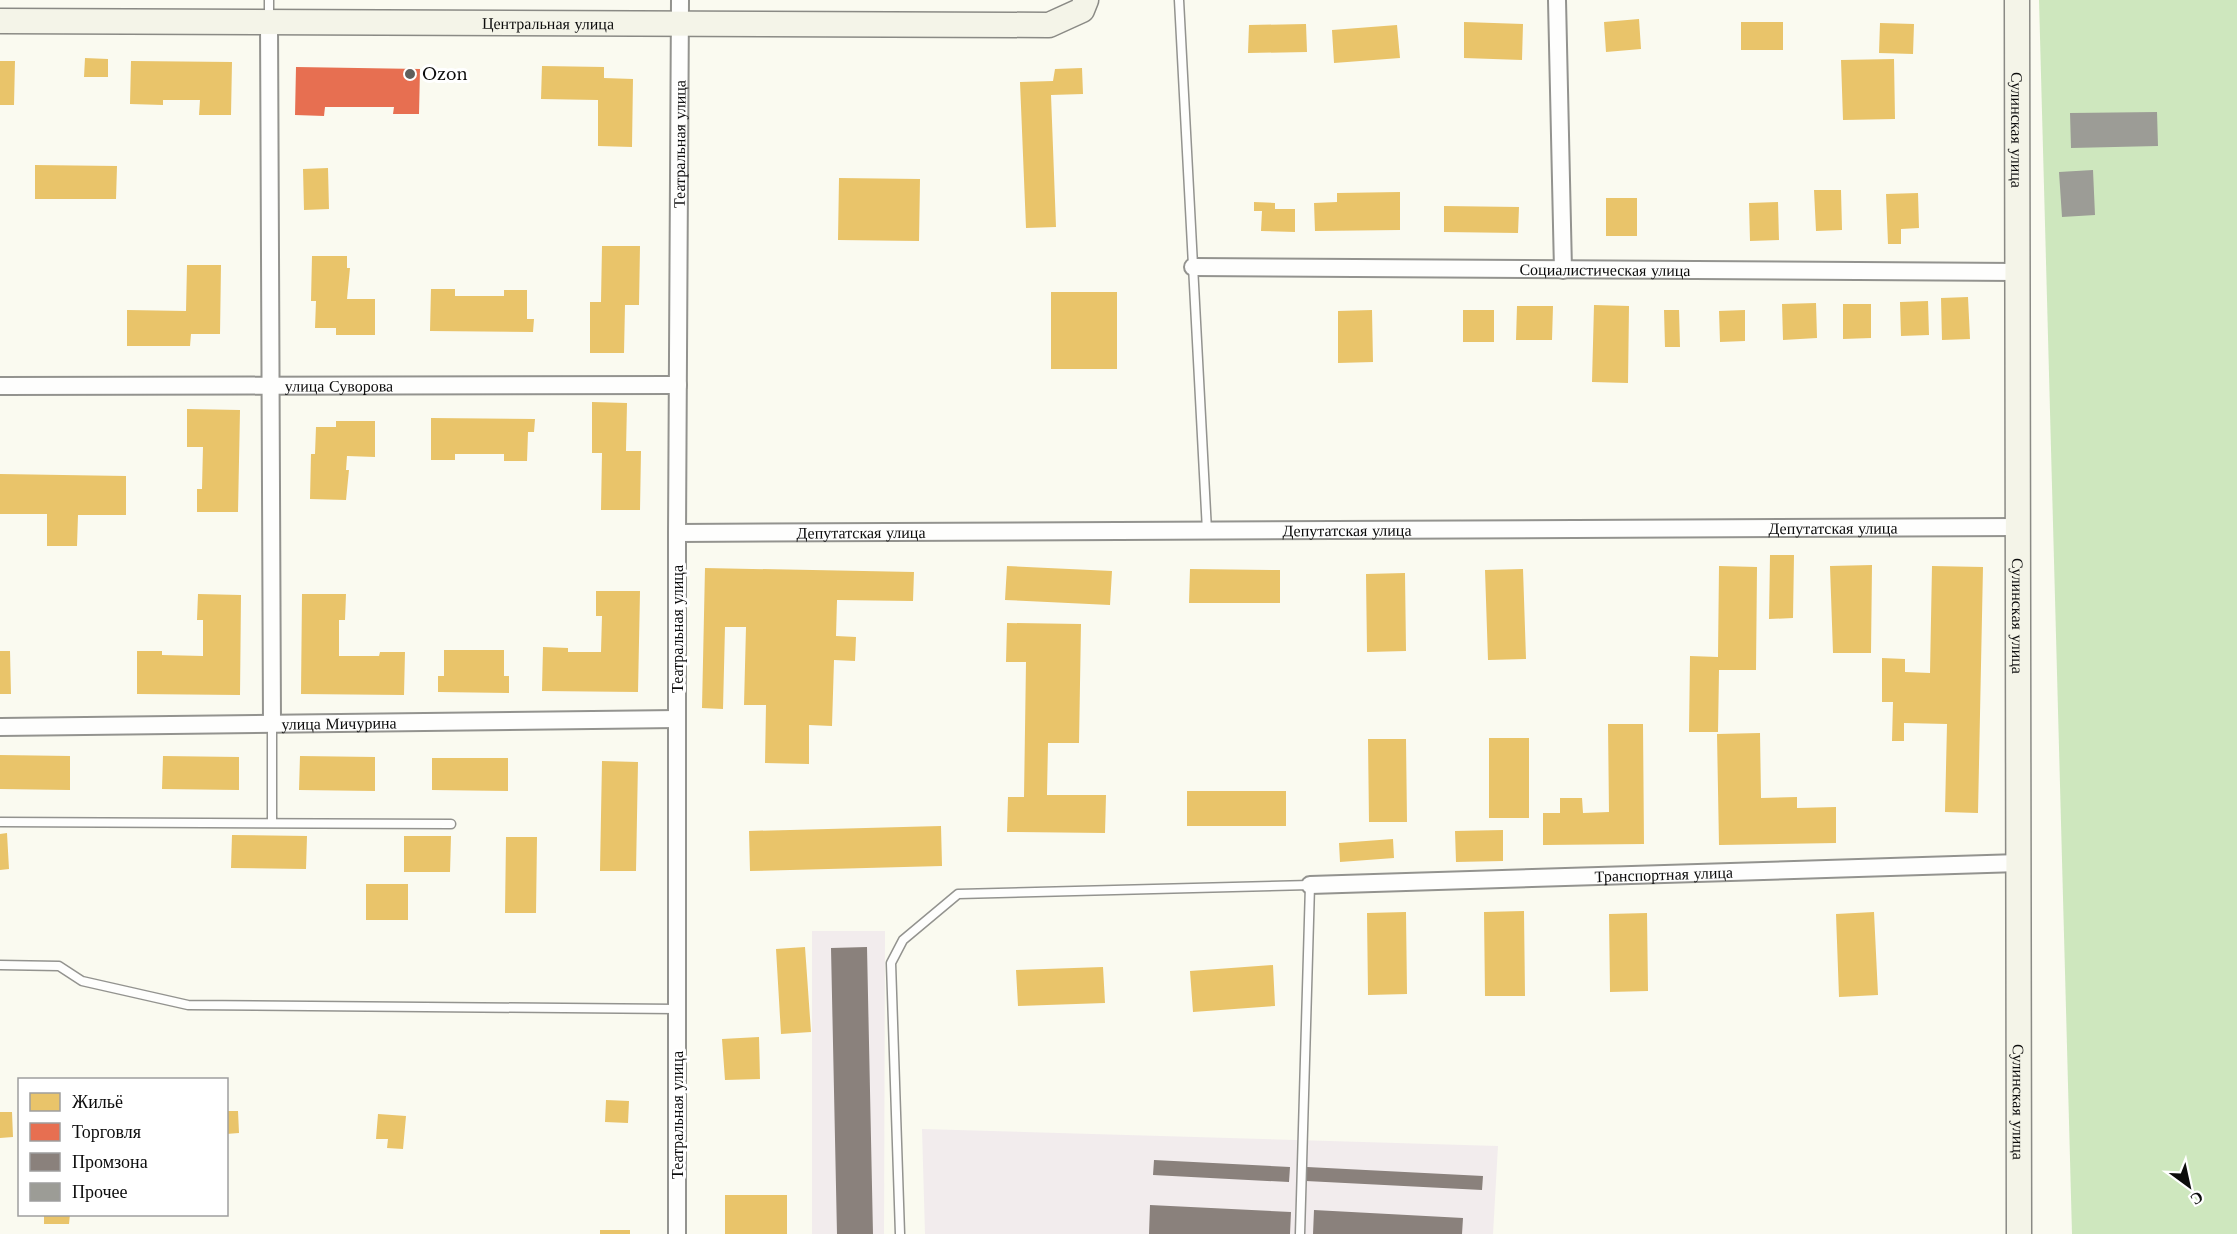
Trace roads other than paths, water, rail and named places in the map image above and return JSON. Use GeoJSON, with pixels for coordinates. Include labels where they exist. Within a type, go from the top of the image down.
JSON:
{"type":"FeatureCollection","features":[{"type":"Feature","properties":{"kind":"main road","name":"Центральная улица"},"geometry":{"type":"LineString","coordinates":[[0,21],[269,11],[680,12],[1049,25],[1082,10],[1086,0]]}},
{"type":"Feature","properties":{"kind":"main road","name":"Сулинская улица"},"geometry":{"type":"LineString","coordinates":[[2017,0],[2019,1234]]}},
{"type":"Feature","properties":{"kind":"street"},"geometry":{"type":"LineString","coordinates":[[1557,0],[1563,270]]}},
{"type":"Feature","properties":{"kind":"street"},"geometry":{"type":"LineString","coordinates":[[269,11],[272,722]]}},
{"type":"Feature","properties":{"kind":"street","name":"Театральная улица"},"geometry":{"type":"LineString","coordinates":[[677,1234],[680,12]]}},
{"type":"Feature","properties":{"kind":"street","name":"Социалистическая улица"},"geometry":{"type":"LineString","coordinates":[[1193,267],[2018,272]]}},
{"type":"Feature","properties":{"kind":"street","name":"улица Суворова"},"geometry":{"type":"LineString","coordinates":[[0,386],[678,385]]}},
{"type":"Feature","properties":{"kind":"street","name":"Депутатская улица"},"geometry":{"type":"LineString","coordinates":[[677,533],[2018,527]]}},
{"type":"Feature","properties":{"kind":"street","name":"улица Мичурина"},"geometry":{"type":"LineString","coordinates":[[0,727],[272,722],[677,720]]}},
{"type":"Feature","properties":{"kind":"street","name":"Транспортная улица"},"geometry":{"type":"LineString","coordinates":[[1310,885],[2019,863]]}},
{"type":"Feature","properties":{"kind":"lane"},"geometry":{"type":"LineString","coordinates":[[1179,0],[1207,531]]}},
{"type":"Feature","properties":{"kind":"lane"},"geometry":{"type":"LineString","coordinates":[[272,722],[272,824]]}},
{"type":"Feature","properties":{"kind":"lane"},"geometry":{"type":"LineString","coordinates":[[0,822],[451,824]]}},
{"type":"Feature","properties":{"kind":"lane"},"geometry":{"type":"LineString","coordinates":[[900,1234],[891,963],[903,940],[958,894],[1310,885],[1300,1234]]}},
{"type":"Feature","properties":{"kind":"lane"},"geometry":{"type":"LineString","coordinates":[[0,965],[59,966],[82,981],[188,1005],[677,1010]]}},
{"type":"Feature","properties":{"kind":"place","name":"Ozon"},"geometry":{"type":"Point","coordinates":[410,74]}}]}
